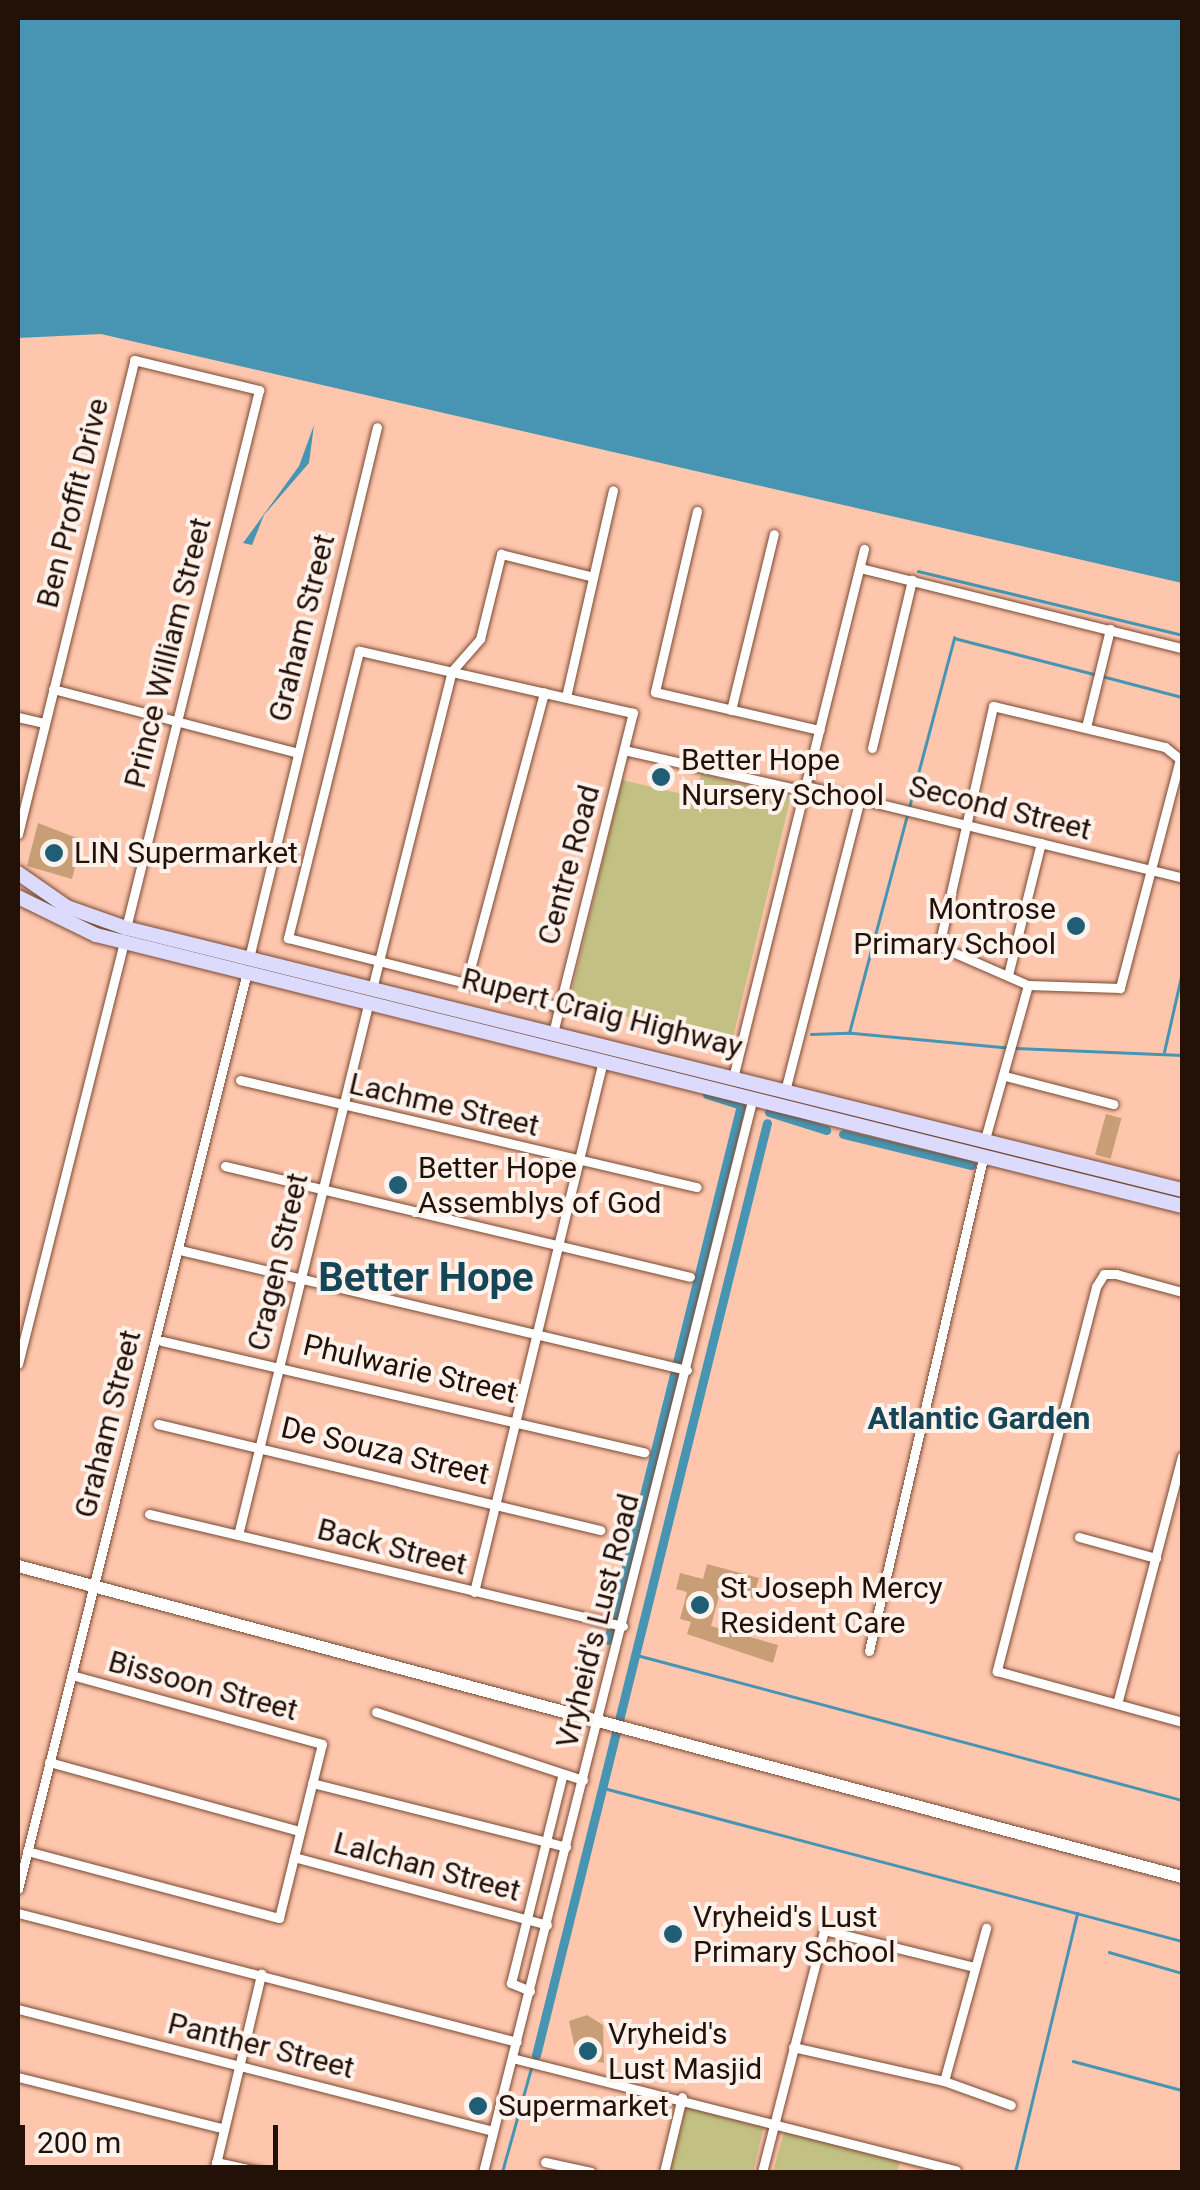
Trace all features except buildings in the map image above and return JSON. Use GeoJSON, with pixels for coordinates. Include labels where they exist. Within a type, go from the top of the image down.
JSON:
{"type":"FeatureCollection","features":[{"type":"Feature","properties":{"kind":"main road","name":"Rupert Craig Highway"},"geometry":{"type":"LineString","coordinates":[[18,873],[68,907],[125,936]]}},
{"type":"Feature","properties":{"kind":"main road","name":"Rupert Craig Highway"},"geometry":{"type":"LineString","coordinates":[[18,896],[67,926],[248,965],[369,1001],[753,1097],[1182,1190]]}},
{"type":"Feature","properties":{"kind":"main road","name":"Rupert Craig Highway"},"geometry":{"type":"LineString","coordinates":[[248,965],[373,985],[734,1074],[1182,1206]]}},
{"type":"Feature","properties":{"kind":"main road"},"geometry":{"type":"LineString","coordinates":[[18,1566],[1182,1877]]}},
{"type":"Feature","properties":{"kind":"street","name":"Prince William Street"},"geometry":{"type":"LineString","coordinates":[[18,1364],[259,390],[134,360]]}},
{"type":"Feature","properties":{"kind":"street","name":"Ben Proffit Drive"},"geometry":{"type":"LineString","coordinates":[[18,834],[134,360]]}},
{"type":"Feature","properties":{"kind":"street","name":"Graham Street"},"geometry":{"type":"LineString","coordinates":[[18,1889],[180,1250],[377,427]]}},
{"type":"Feature","properties":{"kind":"street"},"geometry":{"type":"LineString","coordinates":[[557,1006],[288,938],[360,651],[566,698],[613,490]]}},
{"type":"Feature","properties":{"kind":"street"},"geometry":{"type":"LineString","coordinates":[[697,511],[654,692],[820,730]]}},
{"type":"Feature","properties":{"kind":"street"},"geometry":{"type":"LineString","coordinates":[[731,710],[774,534]]}},
{"type":"Feature","properties":{"kind":"street"},"geometry":{"type":"LineString","coordinates":[[734,1074],[864,550]]}},
{"type":"Feature","properties":{"kind":"street"},"geometry":{"type":"LineString","coordinates":[[373,985],[452,671],[480,639],[501,554],[594,577]]}},
{"type":"Feature","properties":{"kind":"street"},"geometry":{"type":"LineString","coordinates":[[860,568],[1182,648]]}},
{"type":"Feature","properties":{"kind":"street"},"geometry":{"type":"LineString","coordinates":[[872,748],[912,580]]}},
{"type":"Feature","properties":{"kind":"street"},"geometry":{"type":"LineString","coordinates":[[1086,727],[1110,629]]}},
{"type":"Feature","properties":{"kind":"street"},"geometry":{"type":"LineString","coordinates":[[52,689],[298,753]]}},
{"type":"Feature","properties":{"kind":"street"},"geometry":{"type":"LineString","coordinates":[[466,984],[544,692]]}},
{"type":"Feature","properties":{"kind":"street","name":"Centre Road"},"geometry":{"type":"LineString","coordinates":[[554,1030],[633,713],[566,698]]}},
{"type":"Feature","properties":{"kind":"street"},"geometry":{"type":"LineString","coordinates":[[993,706],[1086,727],[1165,747],[1180,759],[1156,872],[1126,984],[1103,990],[1028,985],[939,946],[964,824],[993,706]]}},
{"type":"Feature","properties":{"kind":"street"},"geometry":{"type":"LineString","coordinates":[[18,717],[44,723]]}},
{"type":"Feature","properties":{"kind":"street","name":"Second Street"},"geometry":{"type":"LineString","coordinates":[[624,750],[860,799],[1182,878]]}},
{"type":"Feature","properties":{"kind":"street"},"geometry":{"type":"LineString","coordinates":[[786,1088],[860,799]]}},
{"type":"Feature","properties":{"kind":"street"},"geometry":{"type":"LineString","coordinates":[[1008,975],[1041,843]]}},
{"type":"Feature","properties":{"kind":"street"},"geometry":{"type":"LineString","coordinates":[[869,1651],[984,1146],[1028,985]]}},
{"type":"Feature","properties":{"kind":"street","name":"Cragen Street"},"geometry":{"type":"LineString","coordinates":[[238,1535],[302,1278],[338,1107],[369,1001]]}},
{"type":"Feature","properties":{"kind":"street"},"geometry":{"type":"LineString","coordinates":[[474,1592],[604,1058]]}},
{"type":"Feature","properties":{"kind":"street"},"geometry":{"type":"LineString","coordinates":[[1005,1076],[1113,1104]]}},
{"type":"Feature","properties":{"kind":"street","name":"Lachme Street"},"geometry":{"type":"LineString","coordinates":[[240,1080],[338,1107],[697,1187]]}},
{"type":"Feature","properties":{"kind":"street","name":"Vryheid's Lust Road"},"geometry":{"type":"LineString","coordinates":[[483,2172],[583,1780],[609,1723],[621,1625],[757,1080]]}},
{"type":"Feature","properties":{"kind":"street"},"geometry":{"type":"LineString","coordinates":[[225,1166],[690,1277]]}},
{"type":"Feature","properties":{"kind":"street"},"geometry":{"type":"LineString","coordinates":[[180,1250],[684,1370]]}},
{"type":"Feature","properties":{"kind":"street"},"geometry":{"type":"LineString","coordinates":[[1182,1292],[1116,1274],[1104,1274],[1096,1286],[998,1671],[1182,1722]]}},
{"type":"Feature","properties":{"kind":"street","name":"Phulwarie Street"},"geometry":{"type":"LineString","coordinates":[[162,1341],[279,1364],[644,1452]]}},
{"type":"Feature","properties":{"kind":"street","name":"De Souza Street"},"geometry":{"type":"LineString","coordinates":[[158,1424],[600,1530]]}},
{"type":"Feature","properties":{"kind":"street"},"geometry":{"type":"LineString","coordinates":[[1118,1704],[1182,1456]]}},
{"type":"Feature","properties":{"kind":"street","name":"Back Street"},"geometry":{"type":"LineString","coordinates":[[149,1514],[621,1625]]}},
{"type":"Feature","properties":{"kind":"street"},"geometry":{"type":"LineString","coordinates":[[1078,1537],[1156,1558]]}},
{"type":"Feature","properties":{"kind":"street","name":"Bissoon Street"},"geometry":{"type":"LineString","coordinates":[[71,1675],[322,1744],[312,1784]]}},
{"type":"Feature","properties":{"kind":"street"},"geometry":{"type":"LineString","coordinates":[[376,1712],[555,1766],[562,1776],[583,1780]]}},
{"type":"Feature","properties":{"kind":"street"},"geometry":{"type":"LineString","coordinates":[[49,1762],[300,1831]]}},
{"type":"Feature","properties":{"kind":"street"},"geometry":{"type":"LineString","coordinates":[[530,1991],[511,1983],[562,1776]]}},
{"type":"Feature","properties":{"kind":"street"},"geometry":{"type":"LineString","coordinates":[[27,1851],[279,1918],[312,1784],[566,1847]]}},
{"type":"Feature","properties":{"kind":"street","name":"Lalchan Street"},"geometry":{"type":"LineString","coordinates":[[294,1857],[547,1925]]}},
{"type":"Feature","properties":{"kind":"street"},"geometry":{"type":"LineString","coordinates":[[18,1912],[517,2042]]}},
{"type":"Feature","properties":{"kind":"street"},"geometry":{"type":"LineString","coordinates":[[944,2080],[986,1928]]}},
{"type":"Feature","properties":{"kind":"street"},"geometry":{"type":"LineString","coordinates":[[762,2172],[824,1930],[975,1967]]}},
{"type":"Feature","properties":{"kind":"street"},"geometry":{"type":"LineString","coordinates":[[261,1974],[221,2128],[215,2167],[261,2172]]}},
{"type":"Feature","properties":{"kind":"street","name":"Panther Street"},"geometry":{"type":"LineString","coordinates":[[18,2010],[493,2131]]}},
{"type":"Feature","properties":{"kind":"street"},"geometry":{"type":"LineString","coordinates":[[793,2047],[944,2080],[1011,2105]]}},
{"type":"Feature","properties":{"kind":"street"},"geometry":{"type":"LineString","coordinates":[[512,2058],[774,2120],[956,2170]]}},
{"type":"Feature","properties":{"kind":"street"},"geometry":{"type":"LineString","coordinates":[[18,2076],[221,2128]]}},
{"type":"Feature","properties":{"kind":"street"},"geometry":{"type":"LineString","coordinates":[[664,2172],[682,2097]]}},
{"type":"Feature","properties":{"kind":"street"},"geometry":{"type":"LineString","coordinates":[[545,2162],[591,2172]]}},
{"type":"Feature","properties":{"kind":"shaded area"},"geometry":{"type":"Polygon","coordinates":[[[701,774],[791,796],[732,1041],[569,1003],[622,780],[695,797],[701,774]]]}},
{"type":"Feature","properties":{"kind":"shaded area"},"geometry":{"type":"Polygon","coordinates":[[[687,2104],[765,2122],[753,2172],[670,2172],[687,2104]]]}},
{"type":"Feature","properties":{"kind":"shaded area"},"geometry":{"type":"Polygon","coordinates":[[[784,2132],[900,2162],[897,2172],[773,2172],[784,2132]]]}},
{"type":"Feature","properties":{"kind":"water"},"geometry":{"type":"Polygon","coordinates":[[[18,18],[1182,18],[1182,583],[101,334],[18,338],[18,18]]]}},
{"type":"Feature","properties":{"kind":"water"},"geometry":{"type":"Polygon","coordinates":[[[314,425],[309,463],[264,515],[252,545],[243,543],[299,466],[314,425]]]}},
{"type":"Feature","properties":{"kind":"waterway"},"geometry":{"type":"LineString","coordinates":[[918,571],[1182,635]]}},
{"type":"Feature","properties":{"kind":"waterway"},"geometry":{"type":"LineString","coordinates":[[1007,1048],[849,1033],[954,638],[1094,674]]}},
{"type":"Feature","properties":{"kind":"waterway"},"geometry":{"type":"LineString","coordinates":[[1102,676],[1182,697]]}},
{"type":"Feature","properties":{"kind":"waterway"},"geometry":{"type":"LineString","coordinates":[[1164,1052],[1182,972]]}},
{"type":"Feature","properties":{"kind":"waterway"},"geometry":{"type":"LineString","coordinates":[[811,1034],[848,1033]]}},
{"type":"Feature","properties":{"kind":"waterway"},"geometry":{"type":"LineString","coordinates":[[1015,1048],[1182,1055]]}},
{"type":"Feature","properties":{"kind":"waterway"},"geometry":{"type":"LineString","coordinates":[[608,1640],[741,1105],[707,1094]]}},
{"type":"Feature","properties":{"kind":"waterway"},"geometry":{"type":"LineString","coordinates":[[769,1112],[826,1130]]}},
{"type":"Feature","properties":{"kind":"waterway"},"geometry":{"type":"LineString","coordinates":[[536,2055],[767,1123]]}},
{"type":"Feature","properties":{"kind":"waterway"},"geometry":{"type":"LineString","coordinates":[[843,1134],[971,1165]]}},
{"type":"Feature","properties":{"kind":"waterway"},"geometry":{"type":"LineString","coordinates":[[633,1654],[1182,1800]]}},
{"type":"Feature","properties":{"kind":"waterway"},"geometry":{"type":"LineString","coordinates":[[600,1787],[1182,1941]]}},
{"type":"Feature","properties":{"kind":"waterway"},"geometry":{"type":"LineString","coordinates":[[1015,2172],[1077,1913]]}},
{"type":"Feature","properties":{"kind":"waterway"},"geometry":{"type":"LineString","coordinates":[[1109,1952],[1182,1973]]}},
{"type":"Feature","properties":{"kind":"waterway"},"geometry":{"type":"LineString","coordinates":[[1073,2061],[1182,2090]]}},
{"type":"Feature","properties":{"kind":"waterway"},"geometry":{"type":"LineString","coordinates":[[502,2172],[531,2068]]}},
{"type":"Feature","properties":{"kind":"place","name":"Better Hope Nursery School"},"geometry":{"type":"Point","coordinates":[661,777]}},
{"type":"Feature","properties":{"kind":"place","name":"LIN Supermarket"},"geometry":{"type":"Point","coordinates":[54,853]}},
{"type":"Feature","properties":{"kind":"place","name":"Montrose Primary School"},"geometry":{"type":"Point","coordinates":[1076,926]}},
{"type":"Feature","properties":{"kind":"place","name":"Better Hope Assemblys of God"},"geometry":{"type":"Point","coordinates":[398,1185]}},
{"type":"Feature","properties":{"kind":"place","name":"St Joseph Mercy Resident Care"},"geometry":{"type":"Point","coordinates":[700,1605]}},
{"type":"Feature","properties":{"kind":"place","name":"Vryheid's Lust Primary School"},"geometry":{"type":"Point","coordinates":[673,1934]}},
{"type":"Feature","properties":{"kind":"place","name":"Vryheid's Lust Masjid"},"geometry":{"type":"Point","coordinates":[588,2051]}},
{"type":"Feature","properties":{"kind":"place","name":"Supermarket"},"geometry":{"type":"Point","coordinates":[478,2106]}},
{"type":"Feature","properties":{"kind":"district","name":"Better Hope"},"geometry":{"type":"Point","coordinates":[426,1278]}},
{"type":"Feature","properties":{"kind":"district","name":"Atlantic Garden"},"geometry":{"type":"Point","coordinates":[979,1418]}}]}
